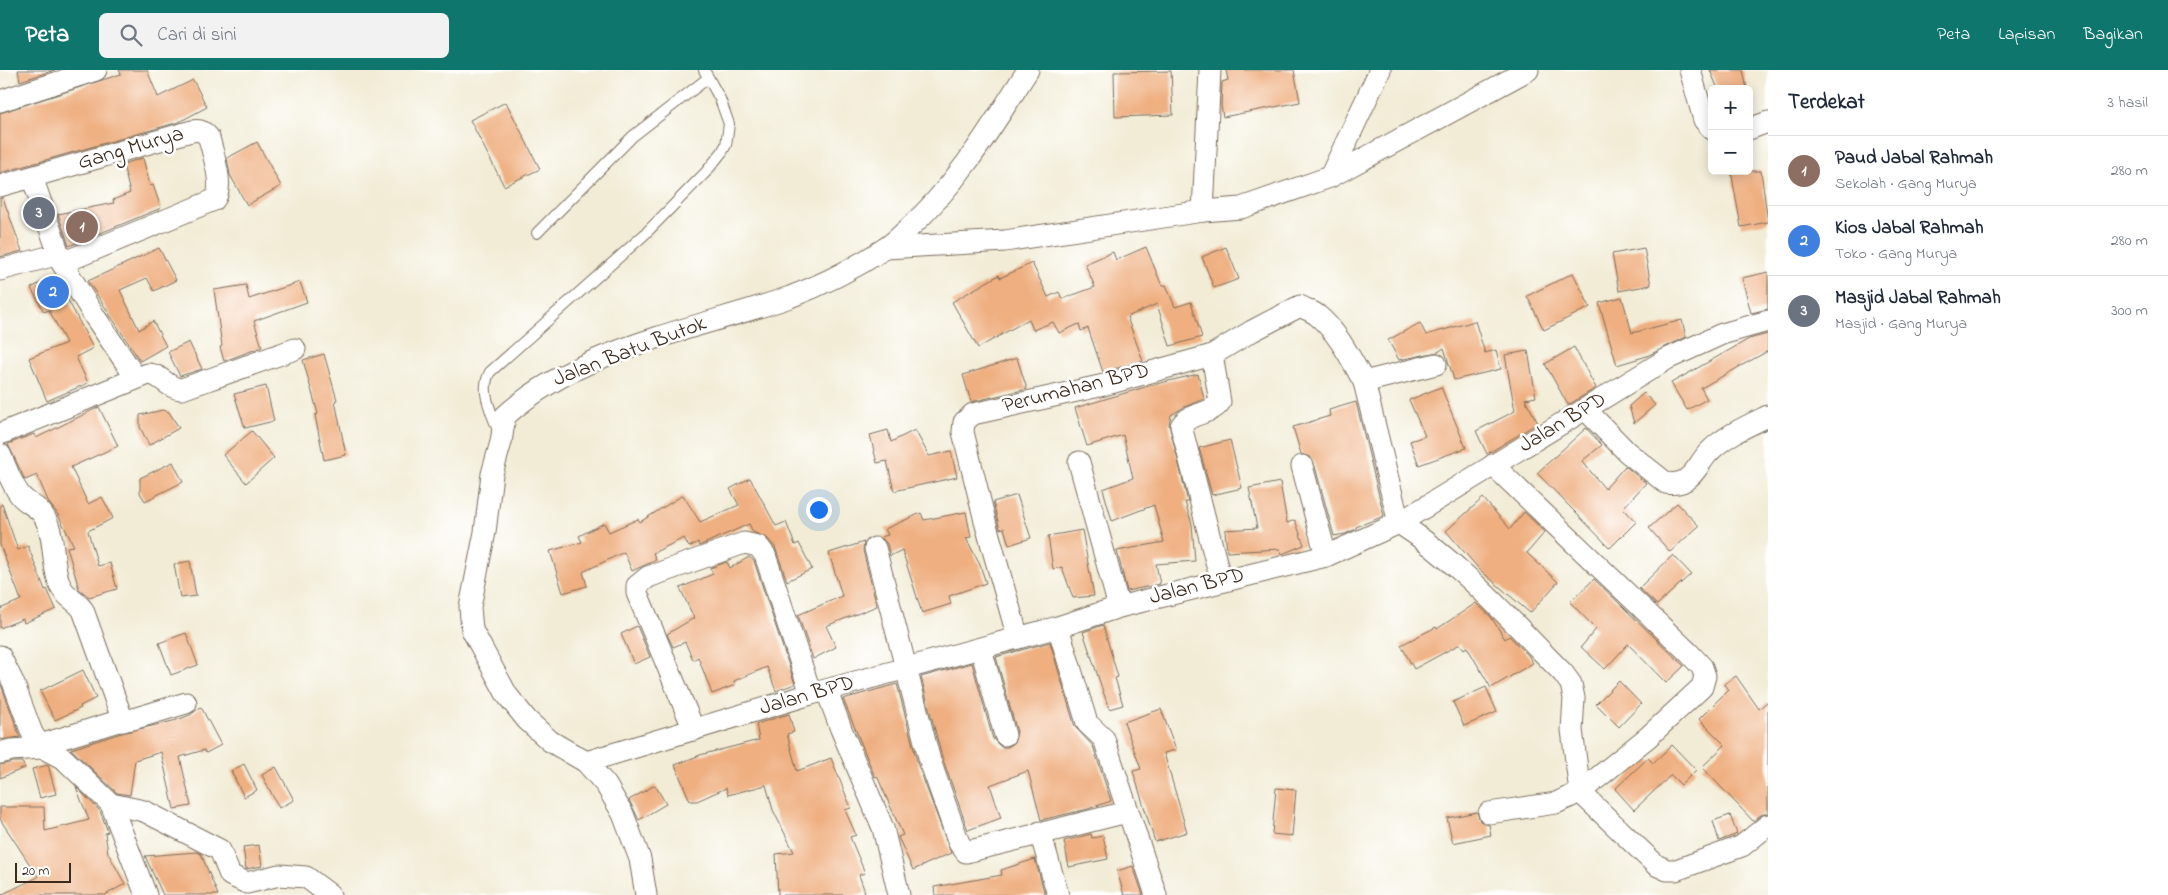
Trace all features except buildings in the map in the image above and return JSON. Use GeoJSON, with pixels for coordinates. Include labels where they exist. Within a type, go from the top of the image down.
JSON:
{"type":"FeatureCollection","features":[{"type":"Feature","properties":{"kind":"street"},"geometry":{"type":"LineString","coordinates":[[0,101],[96,70]]}},
{"type":"Feature","properties":{"kind":"street","name":"Jalan Batu Butok"},"geometry":{"type":"LineString","coordinates":[[646,895],[640,859],[623,814],[606,785],[586,762],[550,741],[527,720],[507,695],[472,630],[470,607],[485,532],[492,474],[501,442],[505,416],[552,380],[623,350],[790,296],[837,276],[886,248],[926,213],[975,153],[1028,70]]}},
{"type":"Feature","properties":{"kind":"street"},"geometry":{"type":"LineString","coordinates":[[1203,211],[1210,70]]}},
{"type":"Feature","properties":{"kind":"street"},"geometry":{"type":"LineString","coordinates":[[1330,177],[1380,70]]}},
{"type":"Feature","properties":{"kind":"street"},"geometry":{"type":"LineString","coordinates":[[886,248],[1005,241],[1203,211],[1241,208],[1330,177],[1528,70]]}},
{"type":"Feature","properties":{"kind":"street"},"geometry":{"type":"LineString","coordinates":[[1690,70],[1704,120],[1708,124]]}},
{"type":"Feature","properties":{"kind":"street"},"geometry":{"type":"LineString","coordinates":[[1753,128],[1768,122]]}},
{"type":"Feature","properties":{"kind":"street","name":"Gang Murya"},"geometry":{"type":"LineString","coordinates":[[32,178],[193,130],[203,132],[209,138],[219,185],[218,196],[214,200],[60,258]]}},
{"type":"Feature","properties":{"kind":"street"},"geometry":{"type":"LineString","coordinates":[[0,186],[32,178],[60,258],[95,317],[136,378]]}},
{"type":"Feature","properties":{"kind":"street"},"geometry":{"type":"LineString","coordinates":[[0,270],[60,258]]}},
{"type":"Feature","properties":{"kind":"street","name":"Perumahan BPD"},"geometry":{"type":"LineString","coordinates":[[1018,638],[986,525],[963,432],[964,422],[972,414],[1104,385],[1212,355],[1252,331],[1300,306],[1316,314],[1325,323],[1342,344],[1364,382]]}},
{"type":"Feature","properties":{"kind":"street","name":"Jalan BPD"},"geometry":{"type":"LineString","coordinates":[[586,762],[906,667],[981,649],[1058,627],[1119,607],[1326,556],[1399,523],[1667,359],[1722,334],[1768,321]]}},
{"type":"Feature","properties":{"kind":"street"},"geometry":{"type":"LineString","coordinates":[[0,434],[151,373],[156,374],[170,386],[182,389],[295,349]]}},
{"type":"Feature","properties":{"kind":"street"},"geometry":{"type":"LineString","coordinates":[[1212,355],[1220,402],[1216,407],[1185,421],[1181,426],[1220,581]]}},
{"type":"Feature","properties":{"kind":"street"},"geometry":{"type":"LineString","coordinates":[[1436,364],[1364,382],[1399,523],[1425,540],[1454,564],[1567,678],[1571,684],[1574,698],[1572,730],[1580,792],[1656,865],[1667,870],[1676,870],[1742,846],[1768,825]]}},
{"type":"Feature","properties":{"kind":"street"},"geometry":{"type":"LineString","coordinates":[[1586,410],[1628,452],[1666,483],[1672,484],[1688,478],[1708,453],[1724,440],[1742,428],[1768,416]]}},
{"type":"Feature","properties":{"kind":"street"},"geometry":{"type":"LineString","coordinates":[[0,454],[17,491],[27,502],[40,510],[49,525],[59,583],[67,597],[79,604],[83,610],[123,721]]}},
{"type":"Feature","properties":{"kind":"street"},"geometry":{"type":"LineString","coordinates":[[1079,462],[1119,607]]}},
{"type":"Feature","properties":{"kind":"street"},"geometry":{"type":"LineString","coordinates":[[1488,813],[1556,803],[1580,792],[1648,737],[1684,704],[1702,687],[1705,676],[1702,667],[1689,653],[1493,465]]}},
{"type":"Feature","properties":{"kind":"street"},"geometry":{"type":"LineString","coordinates":[[1302,466],[1326,556]]}},
{"type":"Feature","properties":{"kind":"street"},"geometry":{"type":"LineString","coordinates":[[694,730],[637,593],[637,586],[648,577],[744,543],[758,546],[765,555],[819,692],[883,828],[899,895]]}},
{"type":"Feature","properties":{"kind":"street"},"geometry":{"type":"LineString","coordinates":[[875,548],[930,761],[946,811],[962,848],[966,852],[975,851],[1040,832],[1127,812]]}},
{"type":"Feature","properties":{"kind":"street"},"geometry":{"type":"LineString","coordinates":[[1058,627],[1087,723],[1104,738],[1156,895]]}},
{"type":"Feature","properties":{"kind":"street"},"geometry":{"type":"LineString","coordinates":[[981,649],[1005,734]]}},
{"type":"Feature","properties":{"kind":"street"},"geometry":{"type":"LineString","coordinates":[[0,656],[32,733],[41,746],[64,759],[111,804],[146,895]]}},
{"type":"Feature","properties":{"kind":"street"},"geometry":{"type":"LineString","coordinates":[[0,753],[11,750],[41,748],[41,746],[115,722],[186,703]]}},
{"type":"Feature","properties":{"kind":"street"},"geometry":{"type":"LineString","coordinates":[[111,804],[144,811],[220,850],[230,875],[247,883],[279,875],[306,877],[330,895]]}},
{"type":"Feature","properties":{"kind":"street"},"geometry":{"type":"LineString","coordinates":[[1040,832],[1058,895]]}},
{"type":"Feature","properties":{"kind":"lane"},"geometry":{"type":"LineString","coordinates":[[501,442],[485,392],[485,382],[490,372],[645,234],[706,172],[726,145],[729,124],[720,99],[706,74],[633,136],[537,233]]}},
{"type":"Feature","properties":{"kind":"place","name":"Masjid Jabal Rahmah"},"geometry":{"type":"Point","coordinates":[39,213]}},
{"type":"Feature","properties":{"kind":"place","name":"Paud Jabal Rahmah"},"geometry":{"type":"Point","coordinates":[82,227]}},
{"type":"Feature","properties":{"kind":"place","name":"Kios Jabal Rahmah"},"geometry":{"type":"Point","coordinates":[53,292]}}]}
